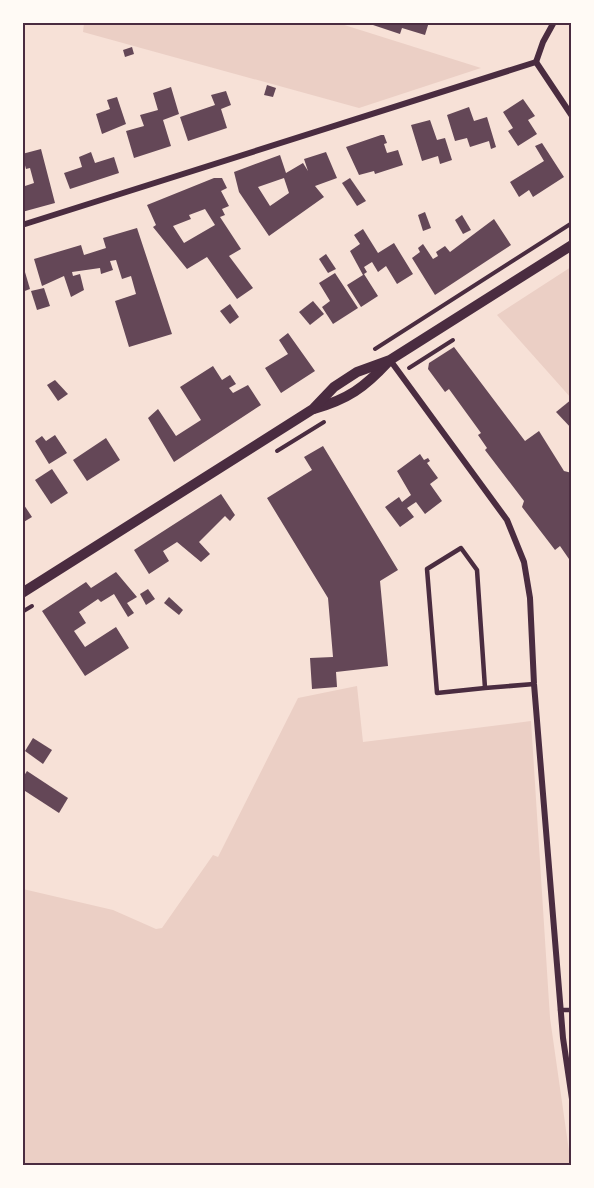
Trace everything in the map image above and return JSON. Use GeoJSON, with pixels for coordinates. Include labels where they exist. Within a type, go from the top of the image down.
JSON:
{"type":"FeatureCollection","features":[{"type":"Feature","properties":{"kind":"street"},"geometry":{"type":"LineString","coordinates":[[536,62],[543,42],[554,22]]}},
{"type":"Feature","properties":{"kind":"street"},"geometry":{"type":"LineString","coordinates":[[536,62],[572,116]]}},
{"type":"Feature","properties":{"kind":"street"},"geometry":{"type":"LineString","coordinates":[[22,225],[536,62]]}},
{"type":"Feature","properties":{"kind":"street"},"geometry":{"type":"LineString","coordinates":[[22,593],[313,409],[334,387],[357,372],[390,360],[572,244]]}},
{"type":"Feature","properties":{"kind":"street"},"geometry":{"type":"LineString","coordinates":[[313,409],[341,401],[368,384],[390,360]]}},
{"type":"Feature","properties":{"kind":"street"},"geometry":{"type":"LineString","coordinates":[[390,360],[511,528],[527,574],[561,1010],[572,1100]]}},
{"type":"Feature","properties":{"kind":"lane"},"geometry":{"type":"LineString","coordinates":[[485,688],[477,570],[461,548],[427,569],[437,693],[534,684]]}},
{"type":"Feature","properties":{"kind":"lane"},"geometry":{"type":"LineString","coordinates":[[561,1010],[572,1010]]}},
{"type":"Feature","properties":{"kind":"shaded area"},"geometry":{"type":"Polygon","coordinates":[[[84,23],[338,23],[481,68],[359,108],[83,32],[84,23]]]}},
{"type":"Feature","properties":{"kind":"shaded area"},"geometry":{"type":"Polygon","coordinates":[[[571,267],[571,398],[497,315],[571,267]]]}},
{"type":"Feature","properties":{"kind":"shaded area"},"geometry":{"type":"Polygon","coordinates":[[[357,686],[363,742],[531,721],[550,1018],[571,1165],[23,1165],[23,889],[113,910],[156,929],[162,928],[213,855],[218,857],[298,698],[357,686]]]}},
{"type":"Feature","properties":{"kind":"building"},"geometry":{"type":"Polygon","coordinates":[[[364,22],[429,22],[425,35],[402,28],[400,34],[364,22]]]}},
{"type":"Feature","properties":{"kind":"building"},"geometry":{"type":"Polygon","coordinates":[[[132,47],[134,54],[125,57],[123,50],[132,47]]]}},
{"type":"Feature","properties":{"kind":"building"},"geometry":{"type":"Polygon","coordinates":[[[267,85],[276,88],[273,97],[264,95],[267,85]]]}},
{"type":"Feature","properties":{"kind":"building"},"geometry":{"type":"Polygon","coordinates":[[[171,87],[179,114],[163,120],[171,146],[134,158],[126,131],[144,126],[140,115],[158,110],[153,93],[171,87]]]}},
{"type":"Feature","properties":{"kind":"building"},"geometry":{"type":"Polygon","coordinates":[[[226,91],[231,105],[221,109],[227,128],[188,141],[180,117],[215,105],[211,95],[226,91]]]}},
{"type":"Feature","properties":{"kind":"building"},"geometry":{"type":"Polygon","coordinates":[[[117,97],[126,124],[102,134],[96,114],[110,109],[107,100],[117,97]]]}},
{"type":"Feature","properties":{"kind":"building"},"geometry":{"type":"Polygon","coordinates":[[[523,99],[535,116],[528,120],[537,134],[518,146],[508,131],[513,128],[503,112],[523,99]]]}},
{"type":"Feature","properties":{"kind":"building"},"geometry":{"type":"Polygon","coordinates":[[[469,107],[474,121],[487,117],[496,147],[491,149],[489,141],[470,147],[467,138],[455,141],[447,115],[469,107]]]}},
{"type":"Feature","properties":{"kind":"building"},"geometry":{"type":"Polygon","coordinates":[[[430,120],[437,140],[445,138],[452,160],[440,164],[438,156],[422,161],[411,125],[430,120]]]}},
{"type":"Feature","properties":{"kind":"building"},"geometry":{"type":"Polygon","coordinates":[[[384,135],[387,143],[384,144],[387,153],[398,150],[403,165],[375,174],[374,171],[359,175],[346,147],[384,135]]]}},
{"type":"Feature","properties":{"kind":"building"},"geometry":{"type":"Polygon","coordinates":[[[542,143],[564,177],[533,197],[529,190],[519,197],[510,182],[544,161],[535,146],[542,143]]]}},
{"type":"Feature","properties":{"kind":"building"},"geometry":{"type":"Polygon","coordinates":[[[41,149],[55,203],[22,212],[22,187],[34,183],[30,168],[26,169],[22,154],[41,149]]]}},
{"type":"Feature","properties":{"kind":"building"},"geometry":{"type":"Polygon","coordinates":[[[91,152],[95,163],[114,157],[119,173],[70,189],[64,173],[82,167],[79,157],[91,152]]]}},
{"type":"Feature","properties":{"kind":"building"},"geometry":{"type":"Polygon","coordinates":[[[326,152],[337,178],[315,186],[324,197],[269,236],[239,192],[234,172],[280,155],[286,173],[303,163],[308,171],[304,159],[326,152]],[[284,178],[258,187],[270,206],[289,193],[284,178]]]}},
{"type":"Feature","properties":{"kind":"building"},"geometry":{"type":"Polygon","coordinates":[[[214,178],[222,178],[227,188],[221,191],[229,206],[222,209],[225,215],[220,217],[241,249],[229,256],[253,288],[237,299],[207,257],[187,269],[153,227],[156,225],[147,205],[214,178]],[[205,209],[189,215],[191,219],[173,226],[184,243],[215,225],[205,209]]]}},
{"type":"Feature","properties":{"kind":"building"},"geometry":{"type":"Polygon","coordinates":[[[350,178],[366,201],[357,206],[342,183],[350,178]]]}},
{"type":"Feature","properties":{"kind":"building"},"geometry":{"type":"Polygon","coordinates":[[[425,212],[431,228],[423,231],[418,215],[425,212]]]}},
{"type":"Feature","properties":{"kind":"building"},"geometry":{"type":"Polygon","coordinates":[[[462,215],[471,230],[463,234],[455,220],[462,215]]]}},
{"type":"Feature","properties":{"kind":"building"},"geometry":{"type":"Polygon","coordinates":[[[494,219],[511,245],[435,295],[412,258],[420,252],[418,248],[423,244],[433,259],[438,256],[436,252],[445,246],[450,252],[494,219]]]}},
{"type":"Feature","properties":{"kind":"building"},"geometry":{"type":"Polygon","coordinates":[[[137,228],[172,334],[129,347],[115,301],[136,294],[131,276],[122,279],[116,260],[110,261],[113,270],[101,274],[100,268],[72,272],[73,276],[80,274],[84,290],[71,297],[64,276],[42,286],[34,259],[81,245],[84,255],[106,248],[103,238],[137,228]]]}},
{"type":"Feature","properties":{"kind":"building"},"geometry":{"type":"Polygon","coordinates":[[[363,229],[378,253],[394,243],[413,274],[397,284],[386,266],[378,272],[372,262],[364,267],[367,272],[364,274],[378,296],[361,307],[347,285],[363,275],[350,251],[360,244],[354,235],[363,229]]]}},
{"type":"Feature","properties":{"kind":"building"},"geometry":{"type":"Polygon","coordinates":[[[326,254],[336,269],[328,273],[319,259],[326,254]]]}},
{"type":"Feature","properties":{"kind":"building"},"geometry":{"type":"Polygon","coordinates":[[[22,262],[30,289],[22,292],[22,262]]]}},
{"type":"Feature","properties":{"kind":"building"},"geometry":{"type":"Polygon","coordinates":[[[335,273],[358,308],[333,324],[322,307],[330,301],[319,283],[335,273]]]}},
{"type":"Feature","properties":{"kind":"building"},"geometry":{"type":"Polygon","coordinates":[[[44,288],[50,306],[37,310],[31,291],[44,288]]]}},
{"type":"Feature","properties":{"kind":"building"},"geometry":{"type":"Polygon","coordinates":[[[313,301],[324,314],[310,325],[299,312],[313,301]]]}},
{"type":"Feature","properties":{"kind":"building"},"geometry":{"type":"Polygon","coordinates":[[[230,304],[239,317],[230,324],[220,311],[230,304]]]}},
{"type":"Feature","properties":{"kind":"building"},"geometry":{"type":"Polygon","coordinates":[[[288,333],[315,371],[281,393],[265,368],[288,354],[279,340],[288,333]]]}},
{"type":"Feature","properties":{"kind":"building"},"geometry":{"type":"Polygon","coordinates":[[[454,347],[525,441],[539,431],[564,471],[572,473],[572,557],[569,559],[560,546],[555,550],[522,507],[524,501],[485,450],[487,448],[478,435],[481,433],[449,389],[445,392],[428,369],[429,363],[454,347]]]}},
{"type":"Feature","properties":{"kind":"building"},"geometry":{"type":"Polygon","coordinates":[[[213,366],[222,380],[230,375],[236,384],[229,388],[233,393],[248,385],[261,405],[174,462],[148,418],[158,409],[176,436],[201,420],[180,387],[213,366]]]}},
{"type":"Feature","properties":{"kind":"building"},"geometry":{"type":"Polygon","coordinates":[[[55,380],[68,394],[58,401],[47,385],[55,380]]]}},
{"type":"Feature","properties":{"kind":"building"},"geometry":{"type":"Polygon","coordinates":[[[572,399],[572,429],[556,412],[572,399]]]}},
{"type":"Feature","properties":{"kind":"building"},"geometry":{"type":"Polygon","coordinates":[[[55,435],[67,453],[49,464],[35,441],[42,436],[46,441],[55,435]]]}},
{"type":"Feature","properties":{"kind":"building"},"geometry":{"type":"Polygon","coordinates":[[[106,438],[120,460],[87,481],[73,460],[106,438]]]}},
{"type":"Feature","properties":{"kind":"building"},"geometry":{"type":"Polygon","coordinates":[[[323,446],[398,570],[380,581],[388,666],[336,672],[337,687],[312,689],[310,658],[333,657],[328,598],[267,498],[312,470],[304,457],[323,446]]]}},
{"type":"Feature","properties":{"kind":"building"},"geometry":{"type":"Polygon","coordinates":[[[420,454],[424,460],[428,458],[430,461],[427,463],[438,478],[430,484],[442,501],[425,514],[416,502],[407,508],[414,517],[400,527],[385,507],[399,497],[402,502],[411,495],[397,471],[420,454]]]}},
{"type":"Feature","properties":{"kind":"building"},"geometry":{"type":"Polygon","coordinates":[[[52,469],[68,493],[51,504],[35,480],[52,469]]]}},
{"type":"Feature","properties":{"kind":"building"},"geometry":{"type":"Polygon","coordinates":[[[221,494],[235,515],[230,521],[225,516],[199,542],[210,554],[201,562],[177,542],[163,551],[169,561],[149,574],[134,550],[221,494]]]}},
{"type":"Feature","properties":{"kind":"building"},"geometry":{"type":"Polygon","coordinates":[[[22,502],[32,517],[22,523],[22,502]]]}},
{"type":"Feature","properties":{"kind":"building"},"geometry":{"type":"Polygon","coordinates":[[[116,572],[137,597],[127,603],[134,613],[128,617],[114,594],[101,602],[98,599],[79,612],[86,623],[74,631],[85,647],[116,627],[129,648],[85,676],[42,611],[86,582],[91,588],[116,572]]]}},
{"type":"Feature","properties":{"kind":"building"},"geometry":{"type":"Polygon","coordinates":[[[148,589],[155,599],[146,605],[140,594],[148,589]]]}},
{"type":"Feature","properties":{"kind":"building"},"geometry":{"type":"Polygon","coordinates":[[[169,597],[183,610],[179,615],[164,603],[169,597]]]}},
{"type":"Feature","properties":{"kind":"building"},"geometry":{"type":"Polygon","coordinates":[[[33,738],[52,750],[43,764],[25,751],[33,738]]]}},
{"type":"Feature","properties":{"kind":"building"},"geometry":{"type":"Polygon","coordinates":[[[27,771],[68,798],[59,813],[22,789],[22,779],[27,771]]]}}]}
